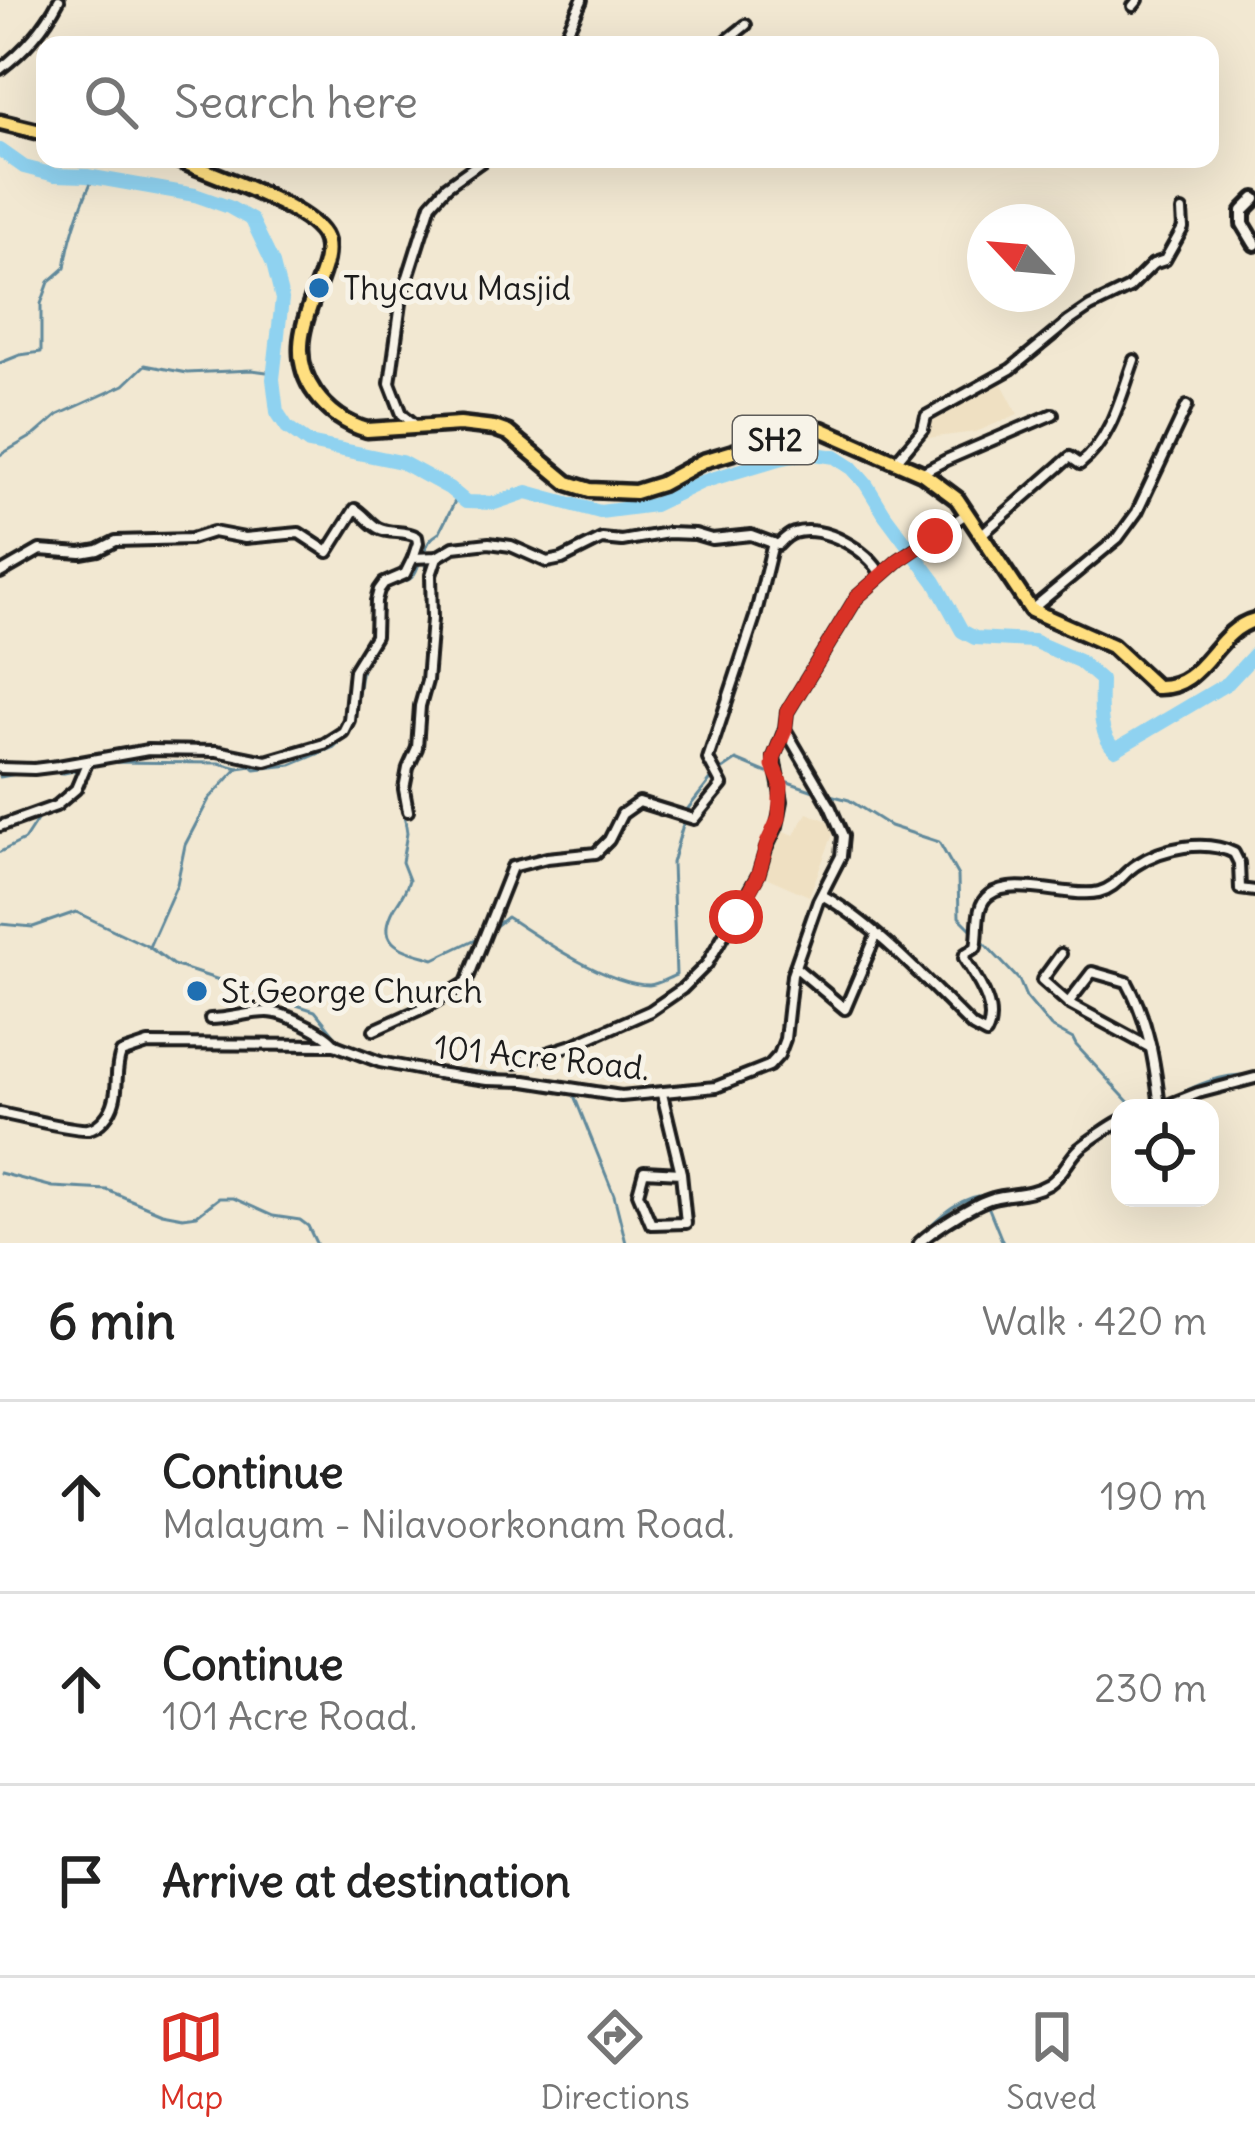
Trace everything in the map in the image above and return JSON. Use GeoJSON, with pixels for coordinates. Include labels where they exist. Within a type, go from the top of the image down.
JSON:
{"type":"FeatureCollection","features":[{"type":"Feature","properties":{"kind":"main road"},"geometry":{"type":"LineString","coordinates":[[0,122],[36,131]]}},
{"type":"Feature","properties":{"kind":"main road","name":"SH2"},"geometry":{"type":"LineString","coordinates":[[200,168],[306,219],[321,231],[326,265],[308,308],[302,372],[319,400],[352,426],[367,430],[460,424],[494,428],[568,482],[608,492],[650,489],[703,461],[821,429],[922,473],[957,499],[1030,610]]}},
{"type":"Feature","properties":{"kind":"main road"},"geometry":{"type":"LineString","coordinates":[[1030,610],[1112,646],[1149,682],[1162,688],[1200,670],[1235,628],[1255,620]]}},
{"type":"Feature","properties":{"kind":"street"},"geometry":{"type":"LineString","coordinates":[[0,69],[25,48],[59,0]]}},
{"type":"Feature","properties":{"kind":"street"},"geometry":{"type":"LineString","coordinates":[[565,36],[582,0]]}},
{"type":"Feature","properties":{"kind":"street"},"geometry":{"type":"LineString","coordinates":[[732,36],[746,25]]}},
{"type":"Feature","properties":{"kind":"street"},"geometry":{"type":"LineString","coordinates":[[415,425],[402,414],[390,383],[402,296],[431,204],[472,168]]}},
{"type":"Feature","properties":{"kind":"street"},"geometry":{"type":"LineString","coordinates":[[1255,200],[1244,212],[1243,224],[1255,244]]}},
{"type":"Feature","properties":{"kind":"street"},"geometry":{"type":"LineString","coordinates":[[896,461],[923,429],[926,416],[1011,369],[1090,307],[1130,288],[1153,264],[1165,260],[1183,228],[1182,211]]}},
{"type":"Feature","properties":{"kind":"street"},"geometry":{"type":"LineString","coordinates":[[982,534],[1070,457],[1080,464],[1094,454],[1134,360]]}},
{"type":"Feature","properties":{"kind":"street"},"geometry":{"type":"LineString","coordinates":[[1030,610],[1118,538],[1137,512],[1187,406]]}},
{"type":"Feature","properties":{"kind":"street"},"geometry":{"type":"LineString","coordinates":[[922,473],[1053,414]]}},
{"type":"Feature","properties":{"kind":"street"},"geometry":{"type":"LineString","coordinates":[[0,573],[40,550],[81,553],[116,541],[191,538],[217,532],[238,538],[299,533],[328,552],[355,509],[380,530],[415,535],[420,557],[410,570],[379,590],[375,636],[354,670],[350,714],[339,735],[298,753],[261,761],[206,750],[148,750],[34,769],[0,767]]}},
{"type":"Feature","properties":{"kind":"street"},"geometry":{"type":"LineString","coordinates":[[516,1063],[650,1012],[707,964],[758,875],[777,826],[781,784],[773,766],[787,712],[857,597],[899,560],[967,514]]}},
{"type":"Feature","properties":{"kind":"street"},"geometry":{"type":"LineString","coordinates":[[420,557],[489,543],[551,562],[602,539],[622,541],[668,533],[712,539],[749,535],[779,545],[797,532],[834,538],[864,553],[881,575]]}},
{"type":"Feature","properties":{"kind":"street"},"geometry":{"type":"LineString","coordinates":[[374,1030],[466,983],[512,867],[596,853],[609,840],[622,814],[638,802],[694,819],[722,785],[707,759],[755,617],[773,543]]}},
{"type":"Feature","properties":{"kind":"street"},"geometry":{"type":"LineString","coordinates":[[408,811],[404,789],[418,742],[427,681],[430,574],[437,557]]}},
{"type":"Feature","properties":{"kind":"street","name":"101 Acre Road."},"geometry":{"type":"LineString","coordinates":[[0,1112],[86,1130],[100,1123],[115,1101],[123,1050],[141,1045],[334,1043],[390,1064],[621,1096],[716,1088],[742,1078],[773,1062],[785,1039],[795,967],[841,856],[843,836],[830,806],[785,730]]}},
{"type":"Feature","properties":{"kind":"street"},"geometry":{"type":"LineString","coordinates":[[0,826],[56,806],[76,789],[87,762]]}},
{"type":"Feature","properties":{"kind":"street"},"geometry":{"type":"LineString","coordinates":[[821,895],[909,963],[986,1034],[991,1023],[988,1001],[964,958],[976,947],[980,906],[993,892],[1096,893],[1120,882],[1137,865],[1172,849],[1211,846],[1234,853],[1240,889],[1255,891]]}},
{"type":"Feature","properties":{"kind":"street"},"geometry":{"type":"LineString","coordinates":[[795,967],[845,1009],[876,936]]}},
{"type":"Feature","properties":{"kind":"street"},"geometry":{"type":"LineString","coordinates":[[1060,954],[1042,980],[1068,1004],[1152,1048]]}},
{"type":"Feature","properties":{"kind":"street"},"geometry":{"type":"LineString","coordinates":[[1068,1004],[1092,972],[1127,982],[1152,1048],[1159,1099]]}},
{"type":"Feature","properties":{"kind":"street"},"geometry":{"type":"LineString","coordinates":[[210,1018],[268,1012],[326,1034],[334,1043]]}},
{"type":"Feature","properties":{"kind":"street"},"geometry":{"type":"LineString","coordinates":[[1183,1099],[1255,1078]]}},
{"type":"Feature","properties":{"kind":"street"},"geometry":{"type":"LineString","coordinates":[[662,1094],[681,1173],[686,1223],[651,1224],[638,1192],[644,1171],[681,1173]]}},
{"type":"Feature","properties":{"kind":"street"},"geometry":{"type":"LineString","coordinates":[[919,1243],[998,1196],[1017,1196],[1047,1185],[1079,1148],[1111,1127]]}},
{"type":"Feature","properties":{"kind":"shaded area"},"geometry":{"type":"Polygon","coordinates":[[[1001,382],[1018,414],[976,432],[924,435],[929,417],[1001,382]]]}},
{"type":"Feature","properties":{"kind":"shaded area"},"geometry":{"type":"Polygon","coordinates":[[[807,813],[837,824],[809,896],[761,875],[768,846],[779,829],[794,835],[807,813]]]}},
{"type":"Feature","properties":{"kind":"waterway"},"geometry":{"type":"LineString","coordinates":[[0,150],[24,167],[195,195],[252,220],[273,264],[282,299],[273,379],[277,412],[287,427],[309,443],[401,462],[466,502],[495,503],[527,492],[600,512],[654,505],[702,482],[775,460],[808,453],[835,457],[866,484],[935,582],[962,631],[975,638],[1033,641],[1079,661],[1101,680],[1103,727],[1115,750],[1228,683],[1255,654]]}},
{"type":"Feature","properties":{"kind":"waterway"},"geometry":{"type":"LineString","coordinates":[[0,363],[41,352],[41,304],[49,282],[65,268],[93,178]]}},
{"type":"Feature","properties":{"kind":"waterway"},"geometry":{"type":"LineString","coordinates":[[0,455],[58,415],[124,385],[145,365],[187,373],[274,373]]}},
{"type":"Feature","properties":{"kind":"waterway"},"geometry":{"type":"LineString","coordinates":[[428,578],[426,547],[439,533],[458,495]]}},
{"type":"Feature","properties":{"kind":"waterway"},"geometry":{"type":"LineString","coordinates":[[383,591],[410,579],[421,558]]}},
{"type":"Feature","properties":{"kind":"waterway"},"geometry":{"type":"LineString","coordinates":[[379,626],[380,606]]}},
{"type":"Feature","properties":{"kind":"waterway"},"geometry":{"type":"LineString","coordinates":[[78,775],[79,770],[105,762],[219,763],[255,769],[291,765],[334,747],[347,735],[354,720],[363,661]]}},
{"type":"Feature","properties":{"kind":"waterway"},"geometry":{"type":"LineString","coordinates":[[720,771],[736,760],[767,773]]}},
{"type":"Feature","properties":{"kind":"waterway"},"geometry":{"type":"LineString","coordinates":[[0,924],[33,927],[76,912],[149,947],[177,884],[185,845],[209,799],[238,768]]}},
{"type":"Feature","properties":{"kind":"waterway"},"geometry":{"type":"LineString","coordinates":[[43,772],[79,770]]}},
{"type":"Feature","properties":{"kind":"waterway"},"geometry":{"type":"LineString","coordinates":[[0,777],[22,773]]}},
{"type":"Feature","properties":{"kind":"waterway"},"geometry":{"type":"LineString","coordinates":[[686,811],[713,777]]}},
{"type":"Feature","properties":{"kind":"waterway"},"geometry":{"type":"LineString","coordinates":[[788,782],[814,791]]}},
{"type":"Feature","properties":{"kind":"waterway"},"geometry":{"type":"LineString","coordinates":[[830,795],[849,800],[890,826],[939,842],[958,876],[959,917],[973,931]]}},
{"type":"Feature","properties":{"kind":"waterway"},"geometry":{"type":"LineString","coordinates":[[402,799],[407,833],[402,862],[409,880],[389,920],[390,938],[403,949],[434,959],[480,937]]}},
{"type":"Feature","properties":{"kind":"waterway"},"geometry":{"type":"LineString","coordinates":[[0,852],[24,840],[41,814]]}},
{"type":"Feature","properties":{"kind":"waterway"},"geometry":{"type":"LineString","coordinates":[[488,932],[507,917],[614,977],[649,985],[676,975],[672,863],[684,821]]}},
{"type":"Feature","properties":{"kind":"waterway"},"geometry":{"type":"LineString","coordinates":[[984,943],[1019,980],[1026,997],[1051,1027],[1073,1039],[1126,1099]]}},
{"type":"Feature","properties":{"kind":"waterway"},"geometry":{"type":"LineString","coordinates":[[149,947],[173,965],[315,1011],[340,1042],[389,1060]]}},
{"type":"Feature","properties":{"kind":"waterway"},"geometry":{"type":"LineString","coordinates":[[422,1066],[560,1083]]}},
{"type":"Feature","properties":{"kind":"waterway"},"geometry":{"type":"LineString","coordinates":[[1171,1099],[1210,1081],[1255,1075]]}},
{"type":"Feature","properties":{"kind":"waterway"},"geometry":{"type":"LineString","coordinates":[[573,1093],[614,1195],[626,1243]]}},
{"type":"Feature","properties":{"kind":"waterway"},"geometry":{"type":"LineString","coordinates":[[0,1173],[53,1187],[107,1190],[183,1217],[197,1215],[219,1198],[233,1198],[273,1216],[300,1220],[316,1243]]}},
{"type":"Feature","properties":{"kind":"waterway"},"geometry":{"type":"LineString","coordinates":[[913,1243],[959,1203],[995,1194]]}},
{"type":"Feature","properties":{"kind":"waterway"},"geometry":{"type":"LineString","coordinates":[[988,1206],[1003,1243]]}},
{"type":"Feature","properties":{"kind":"place","name":"Thycavu Masjid"},"geometry":{"type":"Point","coordinates":[319,288]}},
{"type":"Feature","properties":{"kind":"place","name":"St.George Church"},"geometry":{"type":"Point","coordinates":[197,991]}},
{"type":"Feature","properties":{"kind":"route"},"geometry":{"type":"LineString","coordinates":[[736,917],[779,818],[781,784],[773,766],[787,712],[857,597],[935,536]]}}]}
